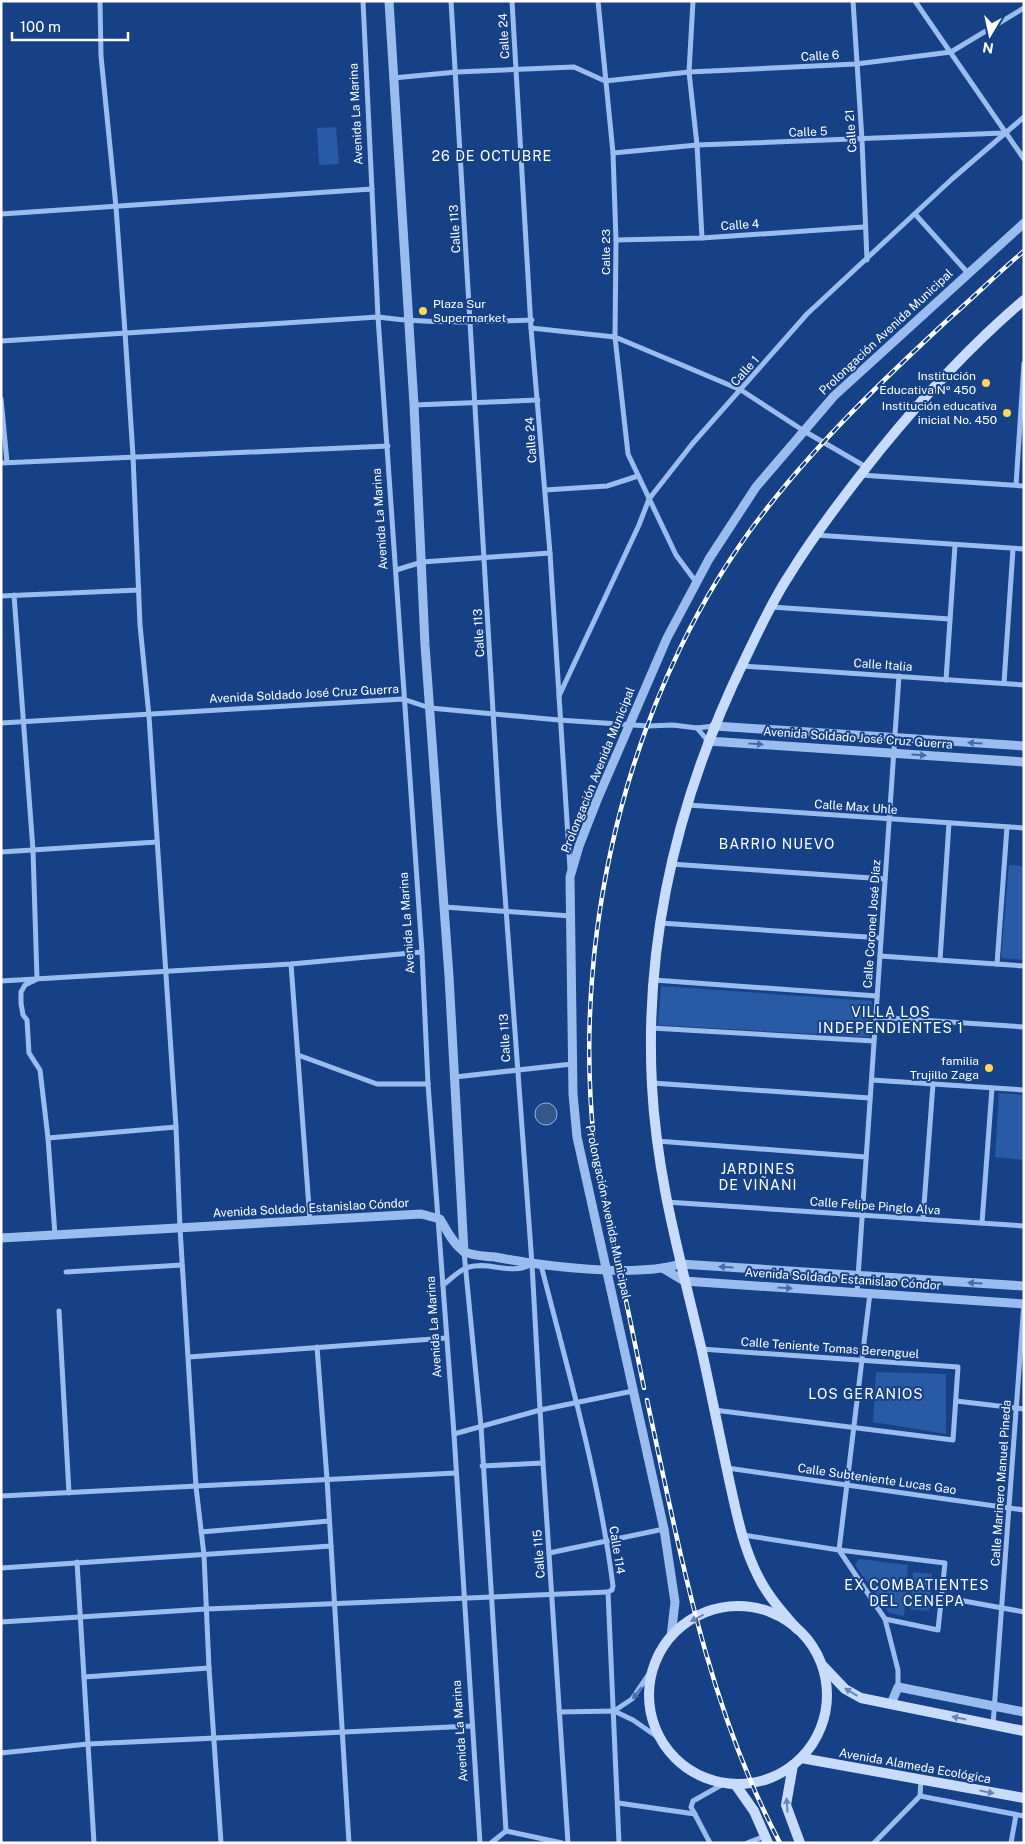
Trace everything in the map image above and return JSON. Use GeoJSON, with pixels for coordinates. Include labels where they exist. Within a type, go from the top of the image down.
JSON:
{"type":"FeatureCollection","features":[{"type":"Feature","properties":{"kind":"main road","name":"Prolongación Avenida Municipal"},"geometry":{"type":"LineString","coordinates":[[797,1629],[770,1613],[750,1608],[730,1607],[696,1618],[671,1637],[662,1649],[653,1668],[649,1688],[649,1703],[652,1718],[660,1738],[671,1754],[687,1768],[705,1778],[730,1784],[766,1779],[797,1761],[814,1742],[825,1713],[826,1690],[820,1663],[810,1645],[758,1577],[742,1535],[701,1349],[665,1202],[656,1140],[651,1028],[653,980],[660,923],[671,864],[686,805],[708,741],[770,607],[815,536],[862,471],[923,397],[959,359],[1024,300]]}},
{"type":"Feature","properties":{"kind":"main road"},"geometry":{"type":"LineString","coordinates":[[820,1663],[845,1689],[860,1698],[1024,1731]]}},
{"type":"Feature","properties":{"kind":"main road","name":"Prolongación Avenida Municipal"},"geometry":{"type":"LineString","coordinates":[[797,1761],[786,1805],[800,1843]]}},
{"type":"Feature","properties":{"kind":"main road","name":"Avenida Alameda Ecológica"},"geometry":{"type":"LineString","coordinates":[[797,1761],[921,1779],[1024,1798]]}},
{"type":"Feature","properties":{"kind":"main road"},"geometry":{"type":"LineString","coordinates":[[730,1784],[754,1811],[767,1840]]}},
{"type":"Feature","properties":{"kind":"street"},"geometry":{"type":"LineString","coordinates":[[100,1],[101,56],[116,207],[125,332],[139,590],[166,973],[196,1487],[204,1555],[208,1668],[221,1843]]}},
{"type":"Feature","properties":{"kind":"street","name":"Avenida La Marina"},"geometry":{"type":"LineString","coordinates":[[363,1],[378,317],[388,446],[403,700],[422,952],[428,1084],[440,1219],[446,1338],[454,1434],[480,1843]]}},
{"type":"Feature","properties":{"kind":"street"},"geometry":{"type":"LineString","coordinates":[[389,1],[407,321],[414,405],[424,645],[444,907],[464,1252],[467,1267],[481,1426],[506,1831]]}},
{"type":"Feature","properties":{"kind":"street","name":"Calle 113"},"geometry":{"type":"LineString","coordinates":[[451,1],[457,72],[474,403],[517,1071],[536,1264]]}},
{"type":"Feature","properties":{"kind":"street","name":"Calle 24"},"geometry":{"type":"LineString","coordinates":[[512,1],[532,328],[550,552],[570,877]]}},
{"type":"Feature","properties":{"kind":"street","name":"Calle 23"},"geometry":{"type":"LineString","coordinates":[[598,1],[613,153],[616,240],[614,337],[628,454],[676,555],[696,582]]}},
{"type":"Feature","properties":{"kind":"street"},"geometry":{"type":"LineString","coordinates":[[693,1],[689,72],[697,145],[702,238]]}},
{"type":"Feature","properties":{"kind":"street","name":"Calle 21"},"geometry":{"type":"LineString","coordinates":[[853,1],[862,140],[866,260]]}},
{"type":"Feature","properties":{"kind":"street"},"geometry":{"type":"LineString","coordinates":[[915,1],[1024,159]]}},
{"type":"Feature","properties":{"kind":"street","name":"Calle 6"},"geometry":{"type":"LineString","coordinates":[[605,81],[689,72],[856,64],[950,52],[1024,8]]}},
{"type":"Feature","properties":{"kind":"street"},"geometry":{"type":"LineString","coordinates":[[392,78],[457,72],[574,67],[605,81]]}},
{"type":"Feature","properties":{"kind":"street","name":"Calle 1"},"geometry":{"type":"LineString","coordinates":[[559,697],[639,525],[649,499],[693,443],[807,314],[1004,132],[1024,117]]}},
{"type":"Feature","properties":{"kind":"street","name":"Calle 5"},"geometry":{"type":"LineString","coordinates":[[613,153],[697,145],[862,140],[1004,132]]}},
{"type":"Feature","properties":{"kind":"street"},"geometry":{"type":"LineString","coordinates":[[1,214],[372,189]]}},
{"type":"Feature","properties":{"kind":"street"},"geometry":{"type":"LineString","coordinates":[[915,214],[967,272]]}},
{"type":"Feature","properties":{"kind":"street","name":"Prolongación Avenida Municipal"},"geometry":{"type":"LineString","coordinates":[[671,1637],[674,1602],[664,1529],[578,1137],[572,1064],[570,877],[582,837],[660,652],[696,582],[756,487],[834,396],[967,272],[1024,223]]}},
{"type":"Feature","properties":{"kind":"street","name":"Calle 4"},"geometry":{"type":"LineString","coordinates":[[616,240],[702,238],[864,227]]}},
{"type":"Feature","properties":{"kind":"street"},"geometry":{"type":"LineString","coordinates":[[1,341],[378,317],[407,321],[470,323],[532,320]]}},
{"type":"Feature","properties":{"kind":"street"},"geometry":{"type":"LineString","coordinates":[[532,328],[614,337],[741,390],[862,471],[1024,486]]}},
{"type":"Feature","properties":{"kind":"street"},"geometry":{"type":"LineString","coordinates":[[1016,486],[1024,363]]}},
{"type":"Feature","properties":{"kind":"street"},"geometry":{"type":"LineString","coordinates":[[1,399],[4,463],[388,446]]}},
{"type":"Feature","properties":{"kind":"street"},"geometry":{"type":"LineString","coordinates":[[414,405],[538,400]]}},
{"type":"Feature","properties":{"kind":"street"},"geometry":{"type":"LineString","coordinates":[[545,490],[607,486],[638,476]]}},
{"type":"Feature","properties":{"kind":"street"},"geometry":{"type":"LineString","coordinates":[[815,536],[1024,549]]}},
{"type":"Feature","properties":{"kind":"street"},"geometry":{"type":"LineString","coordinates":[[946,680],[955,545]]}},
{"type":"Feature","properties":{"kind":"street"},"geometry":{"type":"LineString","coordinates":[[1004,684],[1013,549]]}},
{"type":"Feature","properties":{"kind":"street"},"geometry":{"type":"LineString","coordinates":[[396,570],[422,562],[550,552]]}},
{"type":"Feature","properties":{"kind":"street"},"geometry":{"type":"LineString","coordinates":[[1,596],[139,590]]}},
{"type":"Feature","properties":{"kind":"street"},"geometry":{"type":"LineString","coordinates":[[14,595],[32,850],[37,979]]}},
{"type":"Feature","properties":{"kind":"street"},"geometry":{"type":"LineString","coordinates":[[770,607],[950,619]]}},
{"type":"Feature","properties":{"kind":"street","name":"Calle Italia"},"geometry":{"type":"LineString","coordinates":[[742,666],[1024,685]]}},
{"type":"Feature","properties":{"kind":"street","name":"Calle Coronel José Díaz"},"geometry":{"type":"LineString","coordinates":[[857,1292],[899,676]]}},
{"type":"Feature","properties":{"kind":"street","name":"Avenida Soldado José Cruz Guerra"},"geometry":{"type":"LineString","coordinates":[[1,723],[403,700],[430,708],[559,720],[629,725],[673,725],[697,728],[714,726],[1024,746]]}},
{"type":"Feature","properties":{"kind":"street"},"geometry":{"type":"LineString","coordinates":[[697,728],[708,741]]}},
{"type":"Feature","properties":{"kind":"street","name":"Avenida Soldado José Cruz Guerra"},"geometry":{"type":"LineString","coordinates":[[708,741],[1024,762]]}},
{"type":"Feature","properties":{"kind":"street","name":"Calle Max Uhle"},"geometry":{"type":"LineString","coordinates":[[686,805],[1024,828]]}},
{"type":"Feature","properties":{"kind":"street"},"geometry":{"type":"LineString","coordinates":[[940,960],[949,823]]}},
{"type":"Feature","properties":{"kind":"street"},"geometry":{"type":"LineString","coordinates":[[998,964],[1007,827]]}},
{"type":"Feature","properties":{"kind":"street"},"geometry":{"type":"LineString","coordinates":[[1,852],[157,842]]}},
{"type":"Feature","properties":{"kind":"street"},"geometry":{"type":"LineString","coordinates":[[671,864],[885,879]]}},
{"type":"Feature","properties":{"kind":"street"},"geometry":{"type":"LineString","coordinates":[[444,907],[571,916]]}},
{"type":"Feature","properties":{"kind":"street"},"geometry":{"type":"LineString","coordinates":[[660,923],[881,938]]}},
{"type":"Feature","properties":{"kind":"street"},"geometry":{"type":"LineString","coordinates":[[1,982],[166,973],[422,952]]}},
{"type":"Feature","properties":{"kind":"street"},"geometry":{"type":"LineString","coordinates":[[880,956],[1024,966]]}},
{"type":"Feature","properties":{"kind":"street"},"geometry":{"type":"LineString","coordinates":[[291,964],[310,1220]]}},
{"type":"Feature","properties":{"kind":"street"},"geometry":{"type":"LineString","coordinates":[[37,979],[25,985],[20,992],[23,1015],[27,1020],[29,1053],[40,1070],[48,1138],[55,1235]]}},
{"type":"Feature","properties":{"kind":"street"},"geometry":{"type":"LineString","coordinates":[[653,980],[877,996]]}},
{"type":"Feature","properties":{"kind":"street"},"geometry":{"type":"LineString","coordinates":[[876,1017],[1024,1027]]}},
{"type":"Feature","properties":{"kind":"street"},"geometry":{"type":"LineString","coordinates":[[651,1028],[874,1041]]}},
{"type":"Feature","properties":{"kind":"street"},"geometry":{"type":"LineString","coordinates":[[298,1056],[377,1084],[428,1084]]}},
{"type":"Feature","properties":{"kind":"street"},"geometry":{"type":"LineString","coordinates":[[455,1077],[572,1064]]}},
{"type":"Feature","properties":{"kind":"street"},"geometry":{"type":"LineString","coordinates":[[872,1080],[1024,1090]]}},
{"type":"Feature","properties":{"kind":"street"},"geometry":{"type":"LineString","coordinates":[[652,1083],[870,1098]]}},
{"type":"Feature","properties":{"kind":"street"},"geometry":{"type":"LineString","coordinates":[[924,1219],[933,1084]]}},
{"type":"Feature","properties":{"kind":"street"},"geometry":{"type":"LineString","coordinates":[[982,1223],[992,1088]]}},
{"type":"Feature","properties":{"kind":"street"},"geometry":{"type":"LineString","coordinates":[[48,1138],[176,1127]]}},
{"type":"Feature","properties":{"kind":"street"},"geometry":{"type":"LineString","coordinates":[[656,1140],[866,1157]]}},
{"type":"Feature","properties":{"kind":"street","name":"Calle Felipe Pinglo Alva"},"geometry":{"type":"LineString","coordinates":[[665,1202],[1024,1226]]}},
{"type":"Feature","properties":{"kind":"street","name":"Avenida Soldado Estanislao Cóndor"},"geometry":{"type":"LineString","coordinates":[[1,1238],[421,1214],[440,1219]]}},
{"type":"Feature","properties":{"kind":"street"},"geometry":{"type":"LineString","coordinates":[[440,1219],[464,1252]]}},
{"type":"Feature","properties":{"kind":"street","name":"Avenida Soldado Estanislao Cóndor"},"geometry":{"type":"LineString","coordinates":[[464,1252],[536,1264],[607,1269],[664,1269],[680,1264],[1024,1286]]}},
{"type":"Feature","properties":{"kind":"street"},"geometry":{"type":"LineString","coordinates":[[443,1285],[467,1267],[477,1266],[515,1270],[536,1264]]}},
{"type":"Feature","properties":{"kind":"street","name":"Calle 114"},"geometry":{"type":"LineString","coordinates":[[536,1264],[576,1402],[607,1541],[613,1586],[612,1590],[608,1592],[619,1843]]}},
{"type":"Feature","properties":{"kind":"street","name":"Calle 115"},"geometry":{"type":"LineString","coordinates":[[536,1264],[540,1410],[568,1843]]}},
{"type":"Feature","properties":{"kind":"street"},"geometry":{"type":"LineString","coordinates":[[66,1272],[182,1265]]}},
{"type":"Feature","properties":{"kind":"street","name":"Avenida Soldado Estanislao Cóndor"},"geometry":{"type":"LineString","coordinates":[[664,1269],[684,1281],[1024,1303]]}},
{"type":"Feature","properties":{"kind":"street"},"geometry":{"type":"LineString","coordinates":[[870,1293],[839,1550],[885,1619],[898,1670],[898,1687],[891,1704]]}},
{"type":"Feature","properties":{"kind":"street","name":"Calle Marinero Manuel Pineda"},"geometry":{"type":"LineString","coordinates":[[993,1725],[1024,1303]]}},
{"type":"Feature","properties":{"kind":"street"},"geometry":{"type":"LineString","coordinates":[[59,1311],[69,1493]]}},
{"type":"Feature","properties":{"kind":"street"},"geometry":{"type":"LineString","coordinates":[[189,1357],[446,1338]]}},
{"type":"Feature","properties":{"kind":"street"},"geometry":{"type":"LineString","coordinates":[[317,1348],[327,1479],[349,1843]]}},
{"type":"Feature","properties":{"kind":"street","name":"Calle Teniente Tomas Berenguel"},"geometry":{"type":"LineString","coordinates":[[701,1349],[958,1367],[956,1401]]}},
{"type":"Feature","properties":{"kind":"street"},"geometry":{"type":"LineString","coordinates":[[454,1434],[540,1410],[633,1391]]}},
{"type":"Feature","properties":{"kind":"street"},"geometry":{"type":"LineString","coordinates":[[714,1410],[953,1440],[956,1401],[1024,1410]]}},
{"type":"Feature","properties":{"kind":"street"},"geometry":{"type":"LineString","coordinates":[[482,1466],[543,1463]]}},
{"type":"Feature","properties":{"kind":"street","name":"Calle Subteniente Lucas Gao"},"geometry":{"type":"LineString","coordinates":[[727,1468],[1024,1510]]}},
{"type":"Feature","properties":{"kind":"street"},"geometry":{"type":"LineString","coordinates":[[1,1496],[456,1473]]}},
{"type":"Feature","properties":{"kind":"street"},"geometry":{"type":"LineString","coordinates":[[201,1532],[329,1522]]}},
{"type":"Feature","properties":{"kind":"street"},"geometry":{"type":"LineString","coordinates":[[550,1553],[664,1529]]}},
{"type":"Feature","properties":{"kind":"street"},"geometry":{"type":"LineString","coordinates":[[742,1535],[839,1550],[945,1563],[938,1630],[885,1619]]}},
{"type":"Feature","properties":{"kind":"street"},"geometry":{"type":"LineString","coordinates":[[1,1568],[331,1546]]}},
{"type":"Feature","properties":{"kind":"street"},"geometry":{"type":"LineString","coordinates":[[77,1562],[94,1843]]}},
{"type":"Feature","properties":{"kind":"street"},"geometry":{"type":"LineString","coordinates":[[1,1622],[206,1609],[608,1592]]}},
{"type":"Feature","properties":{"kind":"street"},"geometry":{"type":"LineString","coordinates":[[942,1597],[1024,1612]]}},
{"type":"Feature","properties":{"kind":"street"},"geometry":{"type":"LineString","coordinates":[[84,1677],[208,1668]]}},
{"type":"Feature","properties":{"kind":"street"},"geometry":{"type":"LineString","coordinates":[[614,1711],[626,1704],[636,1694],[653,1668]]}},
{"type":"Feature","properties":{"kind":"street"},"geometry":{"type":"LineString","coordinates":[[898,1687],[1024,1712]]}},
{"type":"Feature","properties":{"kind":"street"},"geometry":{"type":"LineString","coordinates":[[559,1712],[614,1711],[633,1720],[660,1738]]}},
{"type":"Feature","properties":{"kind":"street"},"geometry":{"type":"LineString","coordinates":[[1,1753],[88,1744],[472,1726]]}},
{"type":"Feature","properties":{"kind":"street"},"geometry":{"type":"LineString","coordinates":[[874,1843],[920,1796],[921,1779]]}},
{"type":"Feature","properties":{"kind":"street"},"geometry":{"type":"LineString","coordinates":[[710,1843],[691,1807],[693,1801],[730,1784]]}},
{"type":"Feature","properties":{"kind":"street"},"geometry":{"type":"LineString","coordinates":[[920,1796],[1024,1816]]}},
{"type":"Feature","properties":{"kind":"street"},"geometry":{"type":"LineString","coordinates":[[618,1803],[695,1814]]}},
{"type":"Feature","properties":{"kind":"street"},"geometry":{"type":"LineString","coordinates":[[1011,1843],[1016,1815]]}},
{"type":"Feature","properties":{"kind":"street"},"geometry":{"type":"LineString","coordinates":[[491,1843],[506,1831]]}},
{"type":"Feature","properties":{"kind":"street"},"geometry":{"type":"LineString","coordinates":[[506,1831],[562,1843]]}},
{"type":"Feature","properties":{"kind":"street"},"geometry":{"type":"LineString","coordinates":[[747,1843],[767,1840]]}},
{"type":"Feature","properties":{"kind":"shaded area"},"geometry":{"type":"Polygon","coordinates":[[[336,127],[339,164],[319,165],[317,128],[336,127]]]}},
{"type":"Feature","properties":{"kind":"shaded area"},"geometry":{"type":"Polygon","coordinates":[[[1009,865],[1024,866],[1024,960],[1001,958],[1009,865]]]}},
{"type":"Feature","properties":{"kind":"shaded area"},"geometry":{"type":"Polygon","coordinates":[[[661,986],[872,1001],[869,1037],[658,1025],[661,986]]]}},
{"type":"Feature","properties":{"kind":"shaded area"},"geometry":{"type":"Polygon","coordinates":[[[999,1093],[1024,1095],[1024,1160],[995,1157],[999,1093]]]}},
{"type":"Feature","properties":{"kind":"shaded area"},"geometry":{"type":"Polygon","coordinates":[[[546,1103],[554,1106],[557,1114],[554,1122],[546,1125],[538,1122],[535,1114],[538,1106],[546,1103]]]}},
{"type":"Feature","properties":{"kind":"shaded area"},"geometry":{"type":"Polygon","coordinates":[[[876,1372],[946,1374],[946,1434],[873,1422],[876,1372]]]}},
{"type":"Feature","properties":{"kind":"shaded area"},"geometry":{"type":"Polygon","coordinates":[[[859,1559],[908,1565],[904,1616],[889,1613],[855,1565],[859,1559]]]}},
{"type":"Feature","properties":{"kind":"shaded area"},"geometry":{"type":"Polygon","coordinates":[[[913,1572],[932,1574],[929,1611],[910,1609],[913,1572]]]}},
{"type":"Feature","properties":{"kind":"railway"},"geometry":{"type":"LineString","coordinates":[[644,1388],[598,1170],[594,1141],[589,1059],[592,975],[603,890],[621,807],[647,726],[680,648],[721,575],[768,507],[810,456],[856,408],[1024,251]]}},
{"type":"Feature","properties":{"kind":"railway"},"geometry":{"type":"LineString","coordinates":[[647,1400],[671,1514],[698,1626],[733,1737],[755,1791],[780,1843]]}},
{"type":"Feature","properties":{"kind":"place","name":"Plaza Sur Supermarket"},"geometry":{"type":"Point","coordinates":[423,311]}},
{"type":"Feature","properties":{"kind":"place","name":"Institución Educativa Nº 450"},"geometry":{"type":"Point","coordinates":[986,383]}},
{"type":"Feature","properties":{"kind":"place","name":"Institución educativa inicial No. 450"},"geometry":{"type":"Point","coordinates":[1007,413]}},
{"type":"Feature","properties":{"kind":"place","name":"familia Trujillo Zaga"},"geometry":{"type":"Point","coordinates":[989,1068]}},
{"type":"Feature","properties":{"kind":"district","name":"26 DE OCTUBRE"},"geometry":{"type":"Point","coordinates":[492,156]}},
{"type":"Feature","properties":{"kind":"district","name":"BARRIO NUEVO"},"geometry":{"type":"Point","coordinates":[777,844]}},
{"type":"Feature","properties":{"kind":"district","name":"VILLA LOS INDEPENDIENTES 1"},"geometry":{"type":"Point","coordinates":[891,1020]}},
{"type":"Feature","properties":{"kind":"district","name":"JARDINES DE VIÑANI"},"geometry":{"type":"Point","coordinates":[758,1178]}},
{"type":"Feature","properties":{"kind":"district","name":"LOS GERANIOS"},"geometry":{"type":"Point","coordinates":[866,1394]}},
{"type":"Feature","properties":{"kind":"district","name":"EX COMBATIENTES DEL CENEPA"},"geometry":{"type":"Point","coordinates":[917,1594]}}]}
